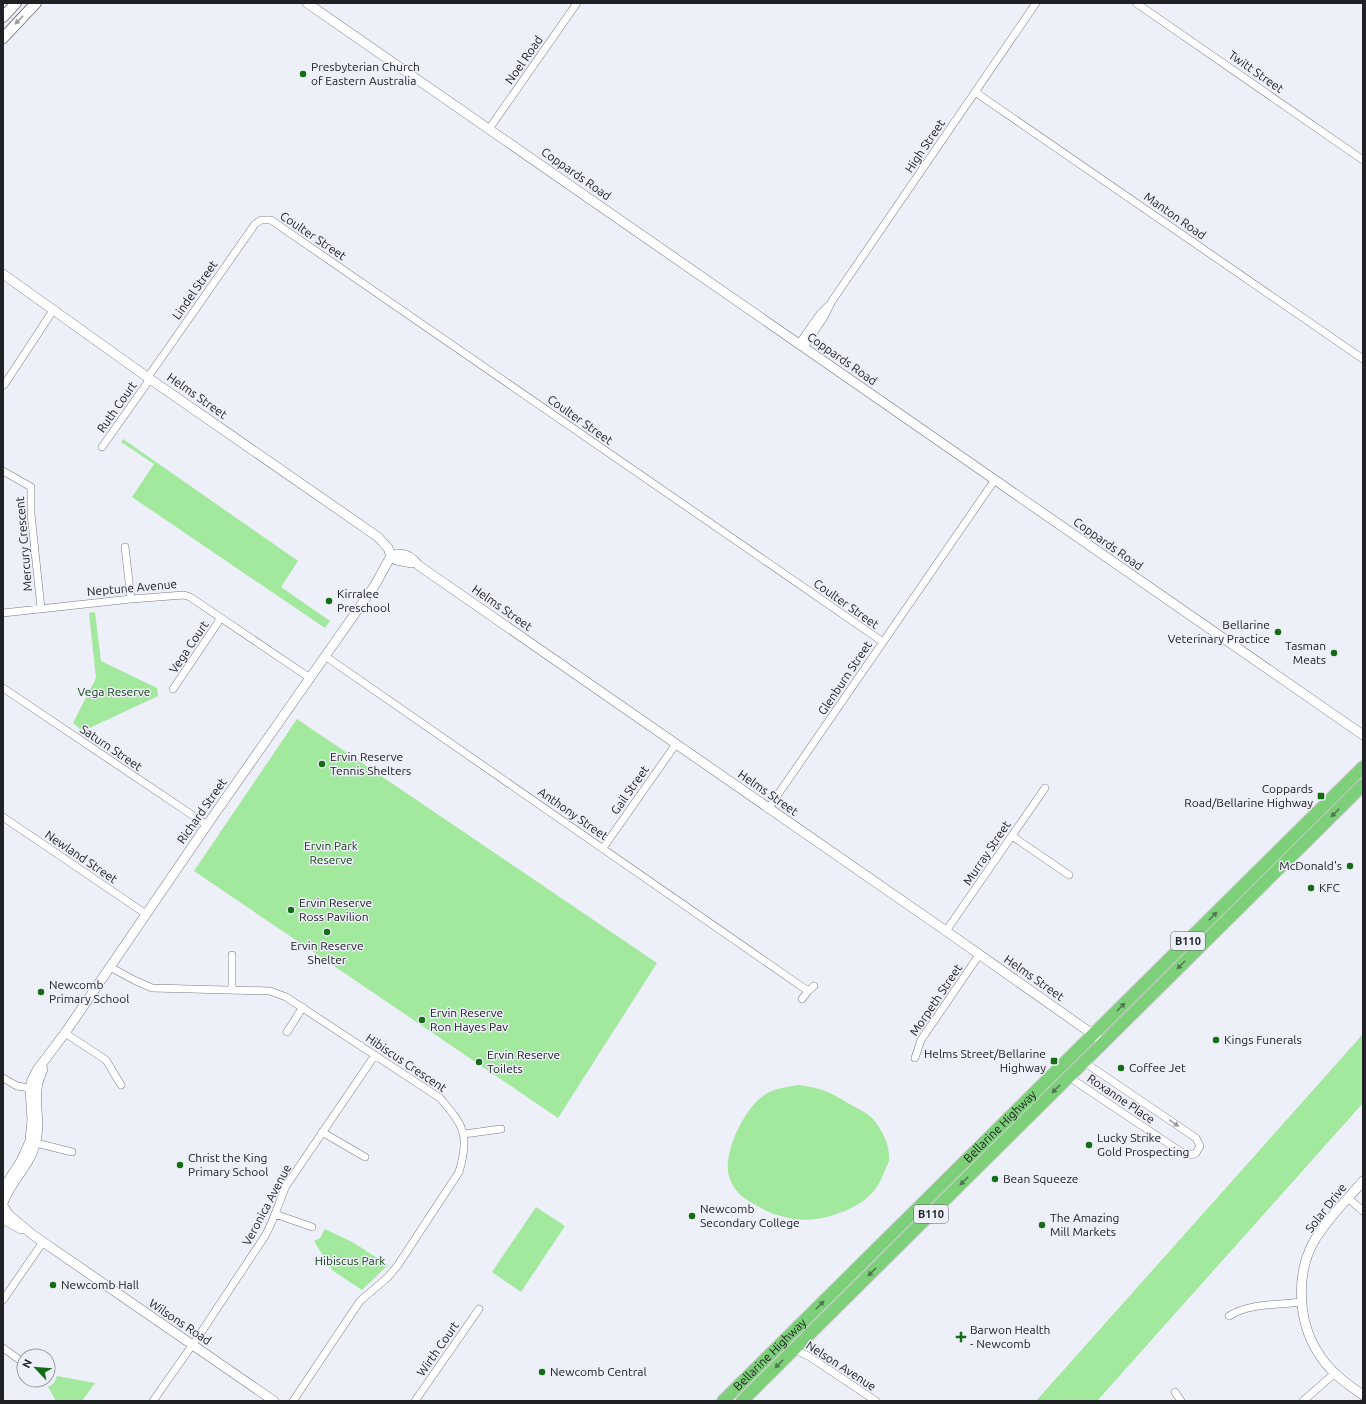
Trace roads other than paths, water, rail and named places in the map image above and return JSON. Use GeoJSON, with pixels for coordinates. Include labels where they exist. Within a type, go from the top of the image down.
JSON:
{"type":"FeatureCollection","features":[{"type":"Feature","properties":{"kind":"highway","name":"Bellarine Highway"},"geometry":{"type":"LineString","coordinates":[[723,1401],[1363,767]]}},
{"type":"Feature","properties":{"kind":"highway","name":"Bellarine Highway"},"geometry":{"type":"LineString","coordinates":[[742,1401],[1363,785]]}},
{"type":"Feature","properties":{"kind":"main road"},"geometry":{"type":"LineString","coordinates":[[3,16],[16,3]]}},
{"type":"Feature","properties":{"kind":"main road"},"geometry":{"type":"LineString","coordinates":[[3,38],[36,3]]}},
{"type":"Feature","properties":{"kind":"street","name":"Coppards Road"},"geometry":{"type":"LineString","coordinates":[[307,3],[802,345],[994,481],[1363,735]]}},
{"type":"Feature","properties":{"kind":"street","name":"Noel Road"},"geometry":{"type":"LineString","coordinates":[[489,129],[577,3]]}},
{"type":"Feature","properties":{"kind":"street","name":"High Street"},"geometry":{"type":"LineString","coordinates":[[802,345],[820,314],[832,301],[1036,3]]}},
{"type":"Feature","properties":{"kind":"street","name":"Twitt Street"},"geometry":{"type":"LineString","coordinates":[[1136,3],[1362,158]]}},
{"type":"Feature","properties":{"kind":"street","name":"Manton Road"},"geometry":{"type":"LineString","coordinates":[[975,92],[1363,359]]}},
{"type":"Feature","properties":{"kind":"street","name":"Lindel Street"},"geometry":{"type":"LineString","coordinates":[[149,378],[253,226],[263,219]]}},
{"type":"Feature","properties":{"kind":"street","name":"Coulter Street"},"geometry":{"type":"LineString","coordinates":[[263,219],[275,222],[882,642]]}},
{"type":"Feature","properties":{"kind":"street","name":"Helms Street"},"geometry":{"type":"LineString","coordinates":[[3,274],[149,378],[378,537],[395,557],[418,564],[1104,1042]]}},
{"type":"Feature","properties":{"kind":"street"},"geometry":{"type":"LineString","coordinates":[[4,385],[54,309]]}},
{"type":"Feature","properties":{"kind":"street","name":"Ruth Court"},"geometry":{"type":"LineString","coordinates":[[102,447],[149,378]]}},
{"type":"Feature","properties":{"kind":"street","name":"Mercury Crescent"},"geometry":{"type":"LineString","coordinates":[[3,471],[31,487],[32,514],[41,608]]}},
{"type":"Feature","properties":{"kind":"street","name":"Glenburn Street"},"geometry":{"type":"LineString","coordinates":[[768,809],[994,481]]}},
{"type":"Feature","properties":{"kind":"street"},"geometry":{"type":"LineString","coordinates":[[125,547],[131,599]]}},
{"type":"Feature","properties":{"kind":"street","name":"Richard Street"},"geometry":{"type":"LineString","coordinates":[[3,1204],[6,1195],[28,1163],[33,1142],[32,1125],[35,1112],[30,1097],[34,1088],[32,1080],[37,1070],[52,1052],[207,825],[395,557]]}},
{"type":"Feature","properties":{"kind":"street","name":"Neptune Avenue"},"geometry":{"type":"LineString","coordinates":[[3,613],[131,599],[184,595],[310,678]]}},
{"type":"Feature","properties":{"kind":"street","name":"Vega Court"},"geometry":{"type":"LineString","coordinates":[[173,689],[221,618]]}},
{"type":"Feature","properties":{"kind":"street","name":"Anthony Street"},"geometry":{"type":"LineString","coordinates":[[325,656],[808,991]]}},
{"type":"Feature","properties":{"kind":"street","name":"Saturn Street"},"geometry":{"type":"LineString","coordinates":[[3,688],[207,825]]}},
{"type":"Feature","properties":{"kind":"street","name":"Gail Street"},"geometry":{"type":"LineString","coordinates":[[603,848],[676,744]]}},
{"type":"Feature","properties":{"kind":"street","name":"Murray Street"},"geometry":{"type":"LineString","coordinates":[[946,931],[1045,788]]}},
{"type":"Feature","properties":{"kind":"street","name":"Newland Street"},"geometry":{"type":"LineString","coordinates":[[3,817],[146,914]]}},
{"type":"Feature","properties":{"kind":"street"},"geometry":{"type":"LineString","coordinates":[[1012,836],[1069,875]]}},
{"type":"Feature","properties":{"kind":"street"},"geometry":{"type":"LineString","coordinates":[[232,955],[232,989]]}},
{"type":"Feature","properties":{"kind":"street","name":"Morpeth Street"},"geometry":{"type":"LineString","coordinates":[[915,1058],[921,1040],[979,955]]}},
{"type":"Feature","properties":{"kind":"street","name":"Hibiscus Crescent"},"geometry":{"type":"LineString","coordinates":[[110,967],[129,978],[152,988],[270,991],[286,997],[440,1098],[455,1116],[464,1134],[464,1155],[459,1172],[398,1265],[388,1277],[360,1301],[293,1401]]}},
{"type":"Feature","properties":{"kind":"street"},"geometry":{"type":"LineString","coordinates":[[802,999],[814,986]]}},
{"type":"Feature","properties":{"kind":"street"},"geometry":{"type":"LineString","coordinates":[[287,1032],[303,1007]]}},
{"type":"Feature","properties":{"kind":"street"},"geometry":{"type":"LineString","coordinates":[[65,1033],[106,1060],[121,1085]]}},
{"type":"Feature","properties":{"kind":"street","name":"Veronica Avenue"},"geometry":{"type":"LineString","coordinates":[[152,1401],[192,1345],[265,1236],[286,1186],[375,1055]]}},
{"type":"Feature","properties":{"kind":"street","name":"Roxanne Place"},"geometry":{"type":"LineString","coordinates":[[1069,1077],[1186,1155],[1192,1155],[1196,1152],[1200,1146],[1196,1138],[1084,1062]]}},
{"type":"Feature","properties":{"kind":"street"},"geometry":{"type":"LineString","coordinates":[[3,1078],[16,1086],[34,1088]]}},
{"type":"Feature","properties":{"kind":"street"},"geometry":{"type":"LineString","coordinates":[[464,1134],[501,1129]]}},
{"type":"Feature","properties":{"kind":"street"},"geometry":{"type":"LineString","coordinates":[[322,1132],[365,1157]]}},
{"type":"Feature","properties":{"kind":"street"},"geometry":{"type":"LineString","coordinates":[[33,1142],[72,1152]]}},
{"type":"Feature","properties":{"kind":"street","name":"Richard Street"},"geometry":{"type":"LineString","coordinates":[[3,1189],[33,1142]]}},
{"type":"Feature","properties":{"kind":"street","name":"Solar Drive"},"geometry":{"type":"LineString","coordinates":[[1363,1181],[1328,1221],[1313,1244],[1304,1270],[1302,1285],[1302,1302],[1306,1322],[1317,1350],[1335,1373],[1363,1395]]}},
{"type":"Feature","properties":{"kind":"street"},"geometry":{"type":"LineString","coordinates":[[1348,1198],[1363,1211]]}},
{"type":"Feature","properties":{"kind":"street","name":"Wilsons Road"},"geometry":{"type":"LineString","coordinates":[[3,1204],[9,1215],[33,1235],[274,1401]]}},
{"type":"Feature","properties":{"kind":"street"},"geometry":{"type":"LineString","coordinates":[[275,1214],[312,1227]]}},
{"type":"Feature","properties":{"kind":"street","name":"Wilsons Road"},"geometry":{"type":"LineString","coordinates":[[3,1220],[12,1226],[33,1235]]}},
{"type":"Feature","properties":{"kind":"street"},"geometry":{"type":"LineString","coordinates":[[3,1300],[43,1242]]}},
{"type":"Feature","properties":{"kind":"street"},"geometry":{"type":"LineString","coordinates":[[1229,1316],[1237,1310],[1247,1308],[1302,1302]]}},
{"type":"Feature","properties":{"kind":"street","name":"Wirth Court"},"geometry":{"type":"LineString","coordinates":[[415,1401],[479,1308]]}},
{"type":"Feature","properties":{"kind":"street"},"geometry":{"type":"LineString","coordinates":[[3,1348],[16,1357]]}},
{"type":"Feature","properties":{"kind":"street","name":"Nelson Avenue"},"geometry":{"type":"LineString","coordinates":[[794,1349],[810,1357],[876,1401]]}},
{"type":"Feature","properties":{"kind":"street"},"geometry":{"type":"LineString","coordinates":[[1303,1401],[1335,1373]]}},
{"type":"Feature","properties":{"kind":"street"},"geometry":{"type":"LineString","coordinates":[[1175,1392],[1181,1401]]}},
{"type":"Feature","properties":{"kind":"place","name":"Presbyterian Church of Eastern Australia"},"geometry":{"type":"Point","coordinates":[303,74]}},
{"type":"Feature","properties":{"kind":"place","name":"Kirralee Preschool"},"geometry":{"type":"Point","coordinates":[329,601]}},
{"type":"Feature","properties":{"kind":"place","name":"Bellarine Veterinary Practice"},"geometry":{"type":"Point","coordinates":[1278,632]}},
{"type":"Feature","properties":{"kind":"place","name":"Tasman Meats"},"geometry":{"type":"Point","coordinates":[1334,653]}},
{"type":"Feature","properties":{"kind":"place","name":"Ervin Reserve Tennis Shelters"},"geometry":{"type":"Point","coordinates":[322,764]}},
{"type":"Feature","properties":{"kind":"place","name":"Coppards Road/Bellarine Highway"},"geometry":{"type":"Point","coordinates":[1321,796]}},
{"type":"Feature","properties":{"kind":"place","name":"McDonald's"},"geometry":{"type":"Point","coordinates":[1350,866]}},
{"type":"Feature","properties":{"kind":"place","name":"KFC"},"geometry":{"type":"Point","coordinates":[1311,888]}},
{"type":"Feature","properties":{"kind":"place","name":"Ervin Reserve Ross Pavilion"},"geometry":{"type":"Point","coordinates":[291,910]}},
{"type":"Feature","properties":{"kind":"place","name":"Ervin Reserve Shelter"},"geometry":{"type":"Point","coordinates":[327,932]}},
{"type":"Feature","properties":{"kind":"place","name":"Newcomb Primary School"},"geometry":{"type":"Point","coordinates":[41,992]}},
{"type":"Feature","properties":{"kind":"place","name":"Ervin Reserve Ron Hayes Pav"},"geometry":{"type":"Point","coordinates":[422,1020]}},
{"type":"Feature","properties":{"kind":"place","name":"Kings Funerals"},"geometry":{"type":"Point","coordinates":[1216,1040]}},
{"type":"Feature","properties":{"kind":"place","name":"Helms Street/Bellarine Highway"},"geometry":{"type":"Point","coordinates":[1054,1061]}},
{"type":"Feature","properties":{"kind":"place","name":"Ervin Reserve Toilets"},"geometry":{"type":"Point","coordinates":[479,1062]}},
{"type":"Feature","properties":{"kind":"place","name":"Coffee Jet"},"geometry":{"type":"Point","coordinates":[1121,1068]}},
{"type":"Feature","properties":{"kind":"place","name":"Lucky Strike Gold Prospecting"},"geometry":{"type":"Point","coordinates":[1089,1145]}},
{"type":"Feature","properties":{"kind":"place","name":"Christ the King Primary School"},"geometry":{"type":"Point","coordinates":[180,1165]}},
{"type":"Feature","properties":{"kind":"place","name":"Bean Squeeze"},"geometry":{"type":"Point","coordinates":[995,1179]}},
{"type":"Feature","properties":{"kind":"place","name":"Newcomb Secondary College"},"geometry":{"type":"Point","coordinates":[692,1216]}},
{"type":"Feature","properties":{"kind":"place","name":"The Amazing Mill Markets"},"geometry":{"type":"Point","coordinates":[1042,1225]}},
{"type":"Feature","properties":{"kind":"place","name":"Newcomb Hall"},"geometry":{"type":"Point","coordinates":[53,1285]}},
{"type":"Feature","properties":{"kind":"place","name":"Barwon Health - Newcomb"},"geometry":{"type":"Point","coordinates":[961,1337]}},
{"type":"Feature","properties":{"kind":"place","name":"Newcomb Central"},"geometry":{"type":"Point","coordinates":[542,1372]}},
{"type":"Feature","properties":{"kind":"park label","name":"Vega Reserve"},"geometry":{"type":"Point","coordinates":[114,692]}},
{"type":"Feature","properties":{"kind":"park label","name":"Ervin Park Reserve"},"geometry":{"type":"Point","coordinates":[331,853]}},
{"type":"Feature","properties":{"kind":"park label","name":"Hibiscus Park"},"geometry":{"type":"Point","coordinates":[350,1261]}}]}
